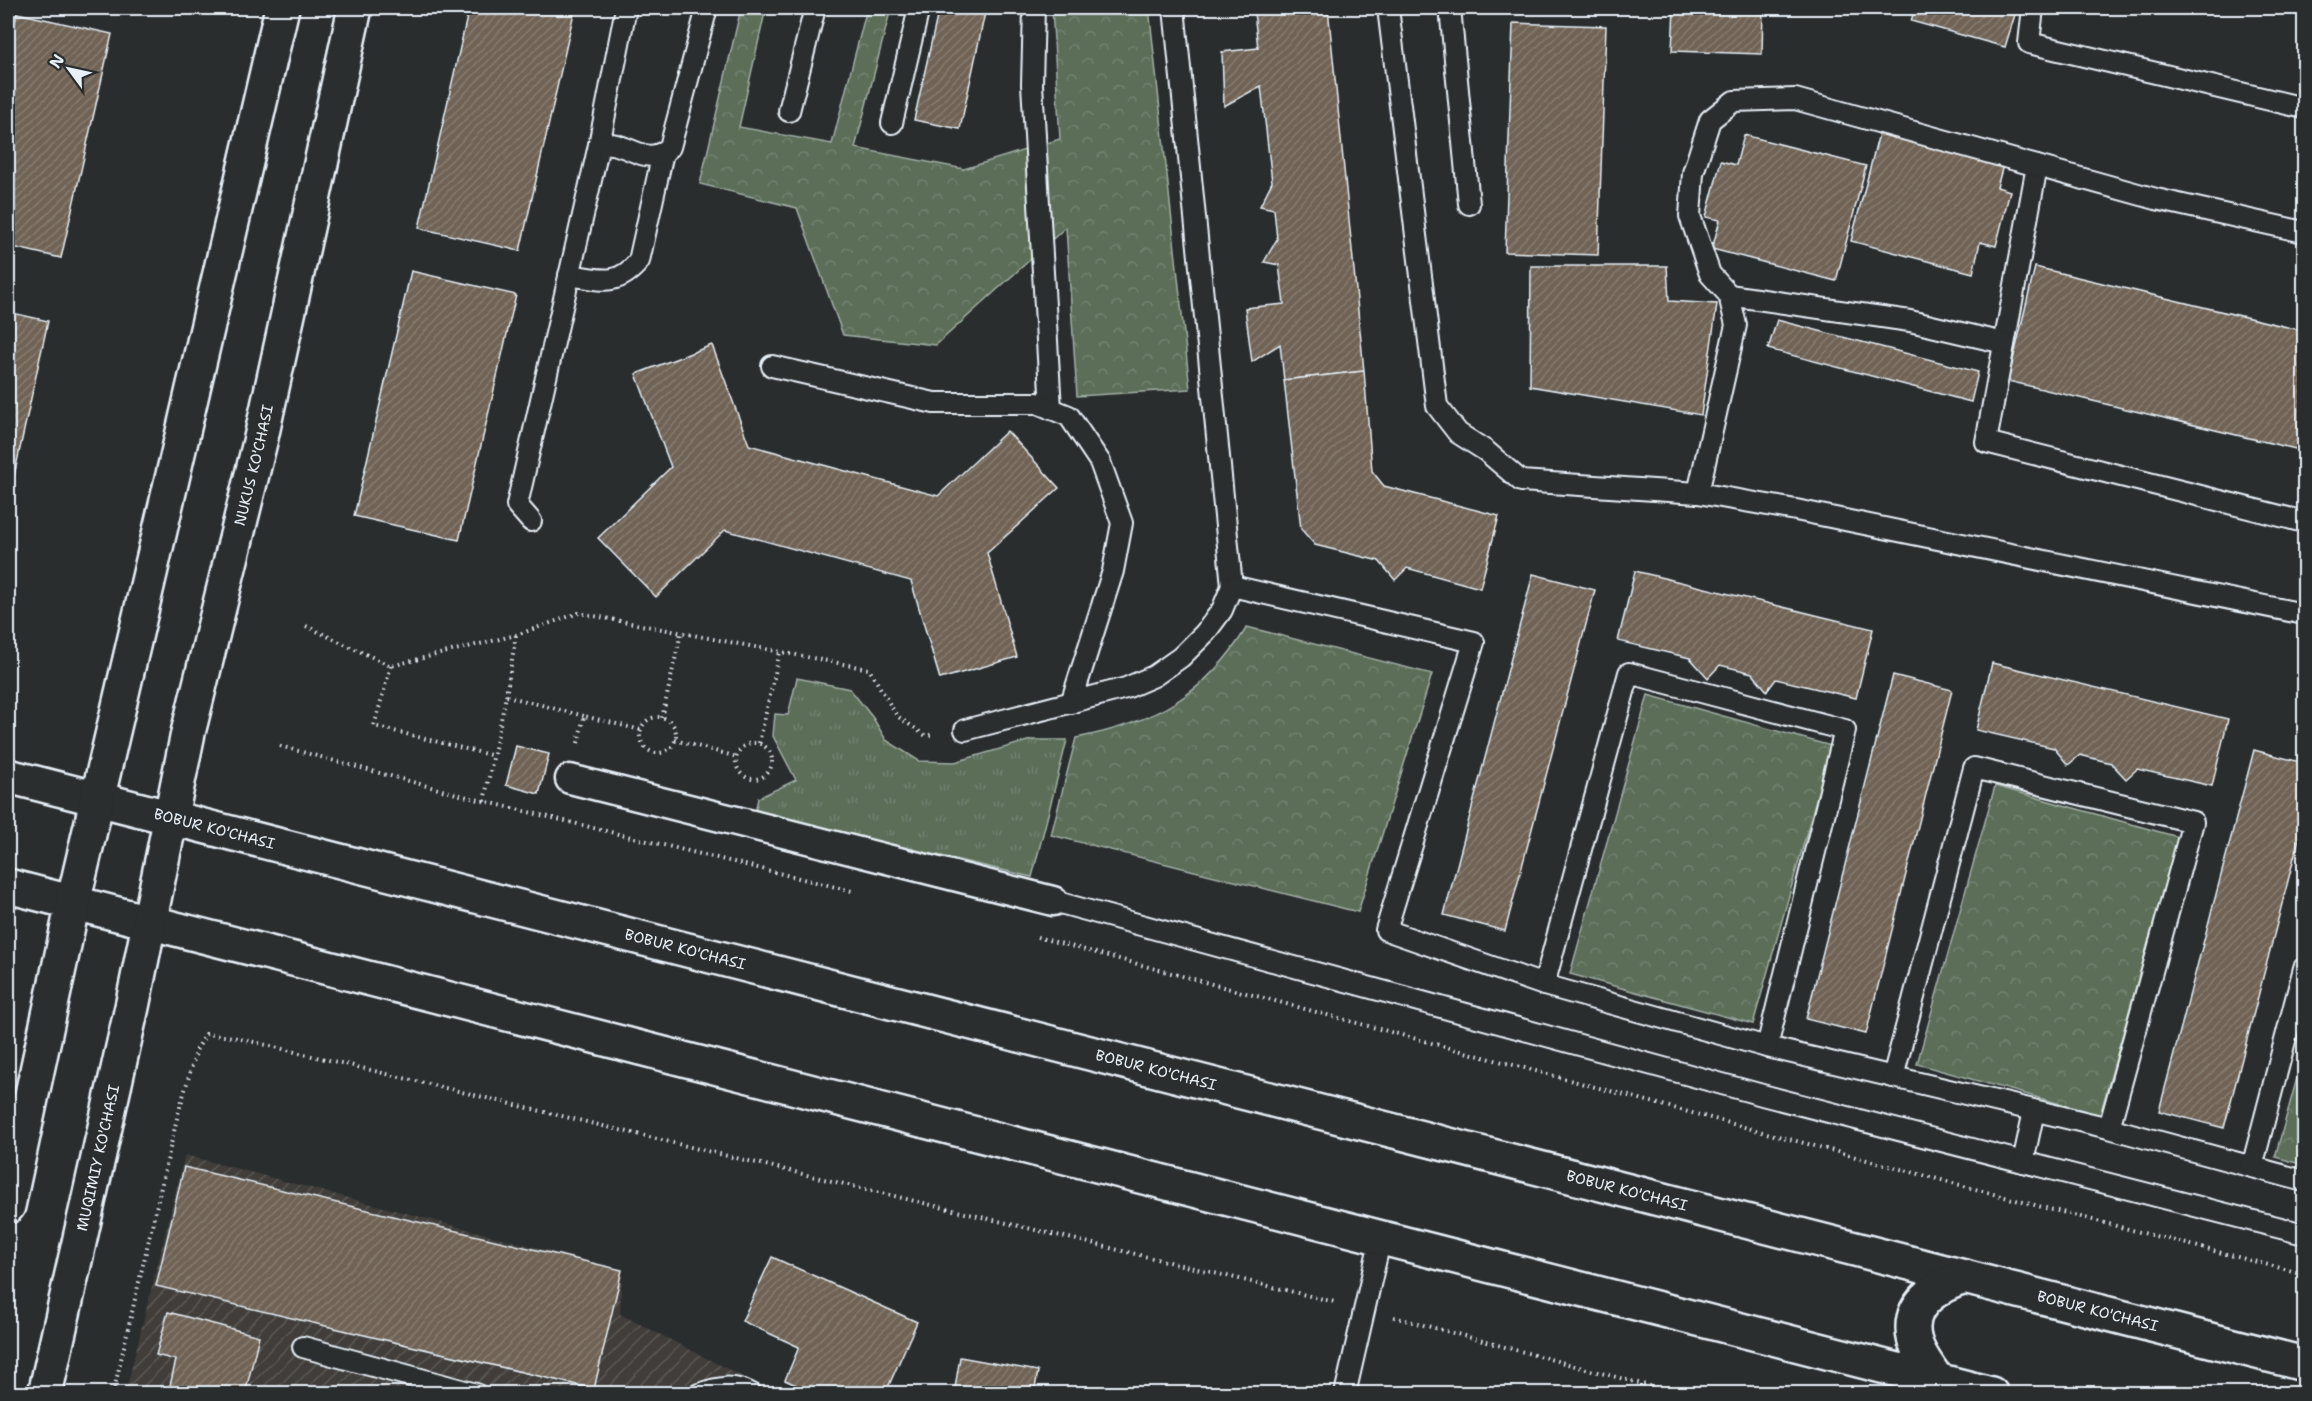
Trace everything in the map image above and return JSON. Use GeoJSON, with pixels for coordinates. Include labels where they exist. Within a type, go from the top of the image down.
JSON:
{"type":"FeatureCollection","features":[{"type":"Feature","properties":{"kind":"main road"},"geometry":{"type":"LineString","coordinates":[[8,1206],[73,903],[282,8]]}},
{"type":"Feature","properties":{"kind":"main road","name":"NUKUS KO'CHASI"},"geometry":{"type":"LineString","coordinates":[[149,922],[188,734],[261,438],[355,8]]}},
{"type":"Feature","properties":{"kind":"main road","name":"BOBUR KO'CHASI"},"geometry":{"type":"LineString","coordinates":[[8,776],[2304,1364]]}},
{"type":"Feature","properties":{"kind":"main road"},"geometry":{"type":"LineString","coordinates":[[8,886],[1991,1394]]}},
{"type":"Feature","properties":{"kind":"main road","name":"MUQIMIY KO'CHASI"},"geometry":{"type":"LineString","coordinates":[[45,1394],[149,922]]}},
{"type":"Feature","properties":{"kind":"main road"},"geometry":{"type":"LineString","coordinates":[[1936,1380],[1916,1345],[1913,1329],[1916,1315],[1934,1290],[1965,1277]]}},
{"type":"Feature","properties":{"kind":"street"},"geometry":{"type":"LineString","coordinates":[[570,779],[1053,901]]}},
{"type":"Feature","properties":{"kind":"lane"},"geometry":{"type":"LineString","coordinates":[[531,520],[517,505],[599,145],[626,8]]}},
{"type":"Feature","properties":{"kind":"lane"},"geometry":{"type":"LineString","coordinates":[[599,145],[610,142],[651,157],[663,153],[670,147],[707,8]]}},
{"type":"Feature","properties":{"kind":"lane"},"geometry":{"type":"LineString","coordinates":[[789,111],[815,8]]}},
{"type":"Feature","properties":{"kind":"lane"},"geometry":{"type":"LineString","coordinates":[[892,123],[919,8]]}},
{"type":"Feature","properties":{"kind":"lane"},"geometry":{"type":"LineString","coordinates":[[1034,8],[1032,84],[1051,409]]}},
{"type":"Feature","properties":{"kind":"lane"},"geometry":{"type":"LineString","coordinates":[[965,730],[1126,688],[1154,676],[1181,657],[1205,633],[1222,610],[1232,586],[1174,8]]}},
{"type":"Feature","properties":{"kind":"lane"},"geometry":{"type":"LineString","coordinates":[[1388,8],[1437,405],[1458,433],[1486,451],[1521,481],[1698,493],[1796,510],[2304,614]]}},
{"type":"Feature","properties":{"kind":"lane"},"geometry":{"type":"LineString","coordinates":[[1450,8],[1469,204]]}},
{"type":"Feature","properties":{"kind":"lane"},"geometry":{"type":"LineString","coordinates":[[2033,8],[2029,43],[2304,108]]}},
{"type":"Feature","properties":{"kind":"lane"},"geometry":{"type":"LineString","coordinates":[[1698,493],[1736,325],[1729,295],[1710,274],[1690,216],[1693,173],[1710,120],[1734,101],[1795,99],[2156,199],[2304,232]]}},
{"type":"Feature","properties":{"kind":"lane"},"geometry":{"type":"LineString","coordinates":[[569,275],[609,281],[629,274],[639,261],[663,153]]}},
{"type":"Feature","properties":{"kind":"lane"},"geometry":{"type":"LineString","coordinates":[[2037,166],[1986,442],[2304,522]]}},
{"type":"Feature","properties":{"kind":"lane"},"geometry":{"type":"LineString","coordinates":[[1729,295],[1910,321],[2004,343]]}},
{"type":"Feature","properties":{"kind":"lane"},"geometry":{"type":"LineString","coordinates":[[772,366],[934,403],[1037,403],[1069,416],[1100,462],[1122,523],[1113,571],[1071,703]]}},
{"type":"Feature","properties":{"kind":"lane"},"geometry":{"type":"LineString","coordinates":[[1232,586],[1474,642],[1386,930],[1544,985],[1767,1047],[2109,1128],[2304,1181]]}},
{"type":"Feature","properties":{"kind":"lane"},"geometry":{"type":"LineString","coordinates":[[1544,985],[1629,673],[1845,730],[1767,1047]]}},
{"type":"Feature","properties":{"kind":"lane"},"geometry":{"type":"LineString","coordinates":[[1893,1077],[1974,768],[2193,822],[2109,1128]]}},
{"type":"Feature","properties":{"kind":"lane"},"geometry":{"type":"LineString","coordinates":[[1053,901],[1766,1096],[2304,1234]]}},
{"type":"Feature","properties":{"kind":"lane"},"geometry":{"type":"LineString","coordinates":[[2252,1167],[2304,968]]}},
{"type":"Feature","properties":{"kind":"lane"},"geometry":{"type":"LineString","coordinates":[[2023,1162],[2034,1111]]}},
{"type":"Feature","properties":{"kind":"lane"},"geometry":{"type":"LineString","coordinates":[[1346,1393],[1381,1237]]}},
{"type":"Feature","properties":{"kind":"lane"},"geometry":{"type":"LineString","coordinates":[[303,1347],[476,1394]]}},
{"type":"Feature","properties":{"kind":"lane"},"geometry":{"type":"LineString","coordinates":[[699,1394],[720,1386],[741,1388],[752,1394]]}},
{"type":"Feature","properties":{"kind":"path"},"geometry":{"type":"LineString","coordinates":[[306,626],[391,666],[516,635],[579,613],[869,669],[897,716],[926,736],[965,730]]}},
{"type":"Feature","properties":{"kind":"path"},"geometry":{"type":"LineString","coordinates":[[663,718],[681,633]]}},
{"type":"Feature","properties":{"kind":"path"},"geometry":{"type":"LineString","coordinates":[[484,801],[516,635]]}},
{"type":"Feature","properties":{"kind":"path"},"geometry":{"type":"LineString","coordinates":[[759,743],[780,652]]}},
{"type":"Feature","properties":{"kind":"path"},"geometry":{"type":"LineString","coordinates":[[391,666],[374,726],[494,756]]}},
{"type":"Feature","properties":{"kind":"path"},"geometry":{"type":"LineString","coordinates":[[506,696],[641,730]]}},
{"type":"Feature","properties":{"kind":"path"},"geometry":{"type":"LineString","coordinates":[[570,779],[584,716]]}},
{"type":"Feature","properties":{"kind":"path"},"geometry":{"type":"LineString","coordinates":[[651,718],[663,718],[672,724],[675,740],[668,750],[662,753],[650,752],[642,744],[641,730],[646,721],[651,718]]}},
{"type":"Feature","properties":{"kind":"path"},"geometry":{"type":"LineString","coordinates":[[675,740],[737,757]]}},
{"type":"Feature","properties":{"kind":"path"},"geometry":{"type":"LineString","coordinates":[[759,743],[769,750],[773,760],[769,771],[764,776],[753,779],[742,774],[738,769],[737,757],[748,744],[759,743]]}},
{"type":"Feature","properties":{"kind":"path"},"geometry":{"type":"LineString","coordinates":[[280,746],[484,801],[860,893]]}},
{"type":"Feature","properties":{"kind":"path"},"geometry":{"type":"LineString","coordinates":[[1031,936],[2031,1204],[2304,1274]]}},
{"type":"Feature","properties":{"kind":"path"},"geometry":{"type":"LineString","coordinates":[[113,1394],[178,1113],[198,1049],[206,1034],[244,1040],[1364,1309],[1679,1394]]}},
{"type":"Feature","properties":{"kind":"shaded area"},"geometry":{"type":"Polygon","coordinates":[[[185,1155],[622,1270],[620,1314],[775,1393],[125,1394],[185,1155]]]}},
{"type":"Feature","properties":{"kind":"green space"},"geometry":{"type":"Polygon","coordinates":[[[741,8],[766,8],[739,127],[832,144],[867,8],[891,8],[855,148],[964,169],[1060,139],[1052,8],[1149,8],[1190,389],[1077,396],[1066,227],[936,345],[843,335],[797,208],[700,184],[741,8]]]}},
{"type":"Feature","properties":{"kind":"green space"},"geometry":{"type":"Polygon","coordinates":[[[1247,627],[1432,674],[1358,912],[1051,835],[1076,738],[1130,724],[1175,702],[1214,671],[1247,627]]]}},
{"type":"Feature","properties":{"kind":"green space"},"geometry":{"type":"Polygon","coordinates":[[[797,678],[850,689],[873,718],[886,740],[919,761],[955,762],[1031,740],[1067,740],[1032,877],[755,813],[758,798],[796,780],[773,736],[775,714],[788,715],[797,678]]]}},
{"type":"Feature","properties":{"kind":"green space"},"geometry":{"type":"Polygon","coordinates":[[[1648,695],[1831,746],[1753,1024],[1570,974],[1648,695]]]}},
{"type":"Feature","properties":{"kind":"green space"},"geometry":{"type":"Polygon","coordinates":[[[1995,786],[2178,837],[2100,1115],[1917,1064],[1995,786]]]}},
{"type":"Feature","properties":{"kind":"green space"},"geometry":{"type":"Polygon","coordinates":[[[2304,1053],[2304,1165],[2275,1157],[2304,1053]]]}},
{"type":"Feature","properties":{"kind":"building"},"geometry":{"type":"Polygon","coordinates":[[[469,8],[575,8],[520,251],[419,228],[469,8]]]}},
{"type":"Feature","properties":{"kind":"building"},"geometry":{"type":"Polygon","coordinates":[[[939,8],[986,8],[960,129],[914,120],[939,8]]]}},
{"type":"Feature","properties":{"kind":"building"},"geometry":{"type":"Polygon","coordinates":[[[1238,8],[1328,8],[1364,371],[1284,380],[1280,344],[1252,362],[1245,308],[1284,304],[1279,265],[1264,262],[1277,239],[1274,209],[1260,206],[1272,182],[1261,86],[1224,106],[1222,52],[1258,48],[1254,12],[1238,8]]]}},
{"type":"Feature","properties":{"kind":"building"},"geometry":{"type":"Polygon","coordinates":[[[1674,8],[1763,8],[1762,54],[1672,51],[1674,8]]]}},
{"type":"Feature","properties":{"kind":"building"},"geometry":{"type":"Polygon","coordinates":[[[1915,8],[2017,8],[2005,47],[1911,21],[1915,8]]]}},
{"type":"Feature","properties":{"kind":"building"},"geometry":{"type":"Polygon","coordinates":[[[17,13],[112,34],[61,258],[8,246],[8,54],[17,13]]]}},
{"type":"Feature","properties":{"kind":"building"},"geometry":{"type":"Polygon","coordinates":[[[1513,23],[1606,26],[1598,255],[1505,252],[1513,23]]]}},
{"type":"Feature","properties":{"kind":"building"},"geometry":{"type":"Polygon","coordinates":[[[1881,126],[2005,158],[1997,187],[2010,191],[1996,246],[1980,242],[1973,273],[1851,241],[1881,126]]]}},
{"type":"Feature","properties":{"kind":"building"},"geometry":{"type":"Polygon","coordinates":[[[1744,135],[1866,166],[1836,281],[1712,249],[1720,220],[1706,217],[1721,161],[1736,165],[1744,135]]]}},
{"type":"Feature","properties":{"kind":"building"},"geometry":{"type":"Polygon","coordinates":[[[1531,266],[1667,266],[1669,301],[1717,304],[1701,415],[1530,386],[1531,266]]]}},
{"type":"Feature","properties":{"kind":"building"},"geometry":{"type":"Polygon","coordinates":[[[2035,267],[2304,331],[2304,451],[2008,381],[2035,267]]]}},
{"type":"Feature","properties":{"kind":"building"},"geometry":{"type":"Polygon","coordinates":[[[411,271],[516,295],[459,540],[354,516],[411,271]]]}},
{"type":"Feature","properties":{"kind":"building"},"geometry":{"type":"Polygon","coordinates":[[[8,312],[48,321],[8,503],[8,312]]]}},
{"type":"Feature","properties":{"kind":"building"},"geometry":{"type":"Polygon","coordinates":[[[1777,320],[1978,372],[1971,402],[1768,349],[1777,320]]]}},
{"type":"Feature","properties":{"kind":"building"},"geometry":{"type":"Polygon","coordinates":[[[712,345],[749,445],[938,496],[1007,431],[1059,488],[987,553],[1017,657],[940,679],[911,581],[725,530],[656,597],[598,538],[671,467],[636,374],[712,345]]]}},
{"type":"Feature","properties":{"kind":"building"},"geometry":{"type":"Polygon","coordinates":[[[1364,371],[1372,471],[1384,486],[1499,516],[1480,588],[1407,568],[1395,580],[1379,561],[1315,545],[1301,529],[1284,380],[1364,371]]]}},
{"type":"Feature","properties":{"kind":"building"},"geometry":{"type":"Polygon","coordinates":[[[1635,571],[1873,629],[1856,698],[1776,679],[1767,691],[1752,673],[1720,665],[1708,678],[1690,658],[1618,641],[1635,571]]]}},
{"type":"Feature","properties":{"kind":"building"},"geometry":{"type":"Polygon","coordinates":[[[1533,574],[1595,590],[1505,931],[1444,915],[1533,574]]]}},
{"type":"Feature","properties":{"kind":"building"},"geometry":{"type":"Polygon","coordinates":[[[1992,663],[2228,719],[2212,786],[2137,769],[2126,779],[2111,763],[2080,755],[2068,765],[2054,748],[1976,730],[1992,663]]]}},
{"type":"Feature","properties":{"kind":"building"},"geometry":{"type":"Polygon","coordinates":[[[1893,675],[1952,690],[1866,1034],[1806,1019],[1893,675]]]}},
{"type":"Feature","properties":{"kind":"building"},"geometry":{"type":"Polygon","coordinates":[[[516,746],[549,754],[539,794],[506,785],[516,746]]]}},
{"type":"Feature","properties":{"kind":"building"},"geometry":{"type":"Polygon","coordinates":[[[2254,750],[2304,763],[2304,819],[2224,1128],[2159,1111],[2254,750]]]}},
{"type":"Feature","properties":{"kind":"building"},"geometry":{"type":"Polygon","coordinates":[[[184,1167],[622,1270],[594,1389],[156,1286],[184,1167]]]}},
{"type":"Feature","properties":{"kind":"building"},"geometry":{"type":"Polygon","coordinates":[[[772,1257],[917,1322],[885,1394],[816,1394],[785,1380],[799,1347],[742,1321],[772,1257]]]}},
{"type":"Feature","properties":{"kind":"building"},"geometry":{"type":"Polygon","coordinates":[[[168,1312],[259,1336],[245,1394],[168,1394],[176,1360],[156,1355],[168,1312]]]}},
{"type":"Feature","properties":{"kind":"building"},"geometry":{"type":"Polygon","coordinates":[[[960,1357],[1038,1371],[1034,1394],[954,1394],[960,1357]]]}}]}
